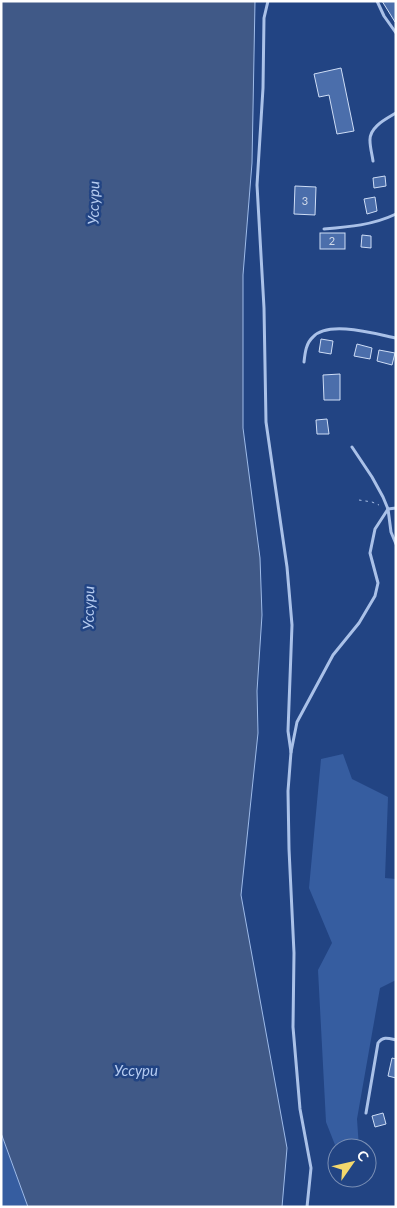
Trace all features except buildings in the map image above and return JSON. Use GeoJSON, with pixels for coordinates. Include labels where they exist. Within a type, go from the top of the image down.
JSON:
{"type":"FeatureCollection","features":[{"type":"Feature","properties":{"kind":"lane"},"geometry":{"type":"LineString","coordinates":[[268,1],[264,18],[263,88],[257,185],[264,308],[266,422],[287,567],[292,625],[288,731],[291,752]]}},
{"type":"Feature","properties":{"kind":"lane"},"geometry":{"type":"LineString","coordinates":[[377,1],[384,16],[396,33]]}},
{"type":"Feature","properties":{"kind":"lane"},"geometry":{"type":"LineString","coordinates":[[373,161],[370,134],[383,121],[396,113]]}},
{"type":"Feature","properties":{"kind":"lane"},"geometry":{"type":"LineString","coordinates":[[324,229],[370,223],[396,214]]}},
{"type":"Feature","properties":{"kind":"lane"},"geometry":{"type":"LineString","coordinates":[[304,362],[307,346],[312,337],[318,332],[330,329],[356,329],[396,338]]}},
{"type":"Feature","properties":{"kind":"lane"},"geometry":{"type":"LineString","coordinates":[[352,448],[372,477],[388,509],[391,532],[396,544]]}},
{"type":"Feature","properties":{"kind":"lane"},"geometry":{"type":"LineString","coordinates":[[307,1207],[310,1168],[300,1109],[293,1028],[294,953],[288,791],[291,752],[297,722],[333,655],[358,623],[375,596],[378,582],[370,553],[375,529],[388,509],[396,508]]}},
{"type":"Feature","properties":{"kind":"lane"},"geometry":{"type":"LineString","coordinates":[[366,1113],[378,1043],[384,1038],[396,1040]]}},
{"type":"Feature","properties":{"kind":"path"},"geometry":{"type":"LineString","coordinates":[[359,500],[372,502]]}},
{"type":"Feature","properties":{"kind":"shaded area"},"geometry":{"type":"Polygon","coordinates":[[[343,754],[352,779],[388,797],[385,878],[396,879],[396,980],[380,988],[357,1119],[358,1138],[332,1138],[326,1122],[318,970],[332,943],[309,888],[321,759],[343,754]]]}},
{"type":"Feature","properties":{"kind":"shaded area"},"geometry":{"type":"Polygon","coordinates":[[[1,1133],[28,1207],[1,1207],[1,1133]]]}},
{"type":"Feature","properties":{"kind":"water","name":"Уссури"},"geometry":{"type":"Polygon","coordinates":[[[1,1],[255,1],[252,163],[243,275],[243,428],[260,558],[262,615],[257,691],[258,733],[241,895],[287,1148],[282,1207],[28,1207],[1,1133],[1,1]]]}}]}
